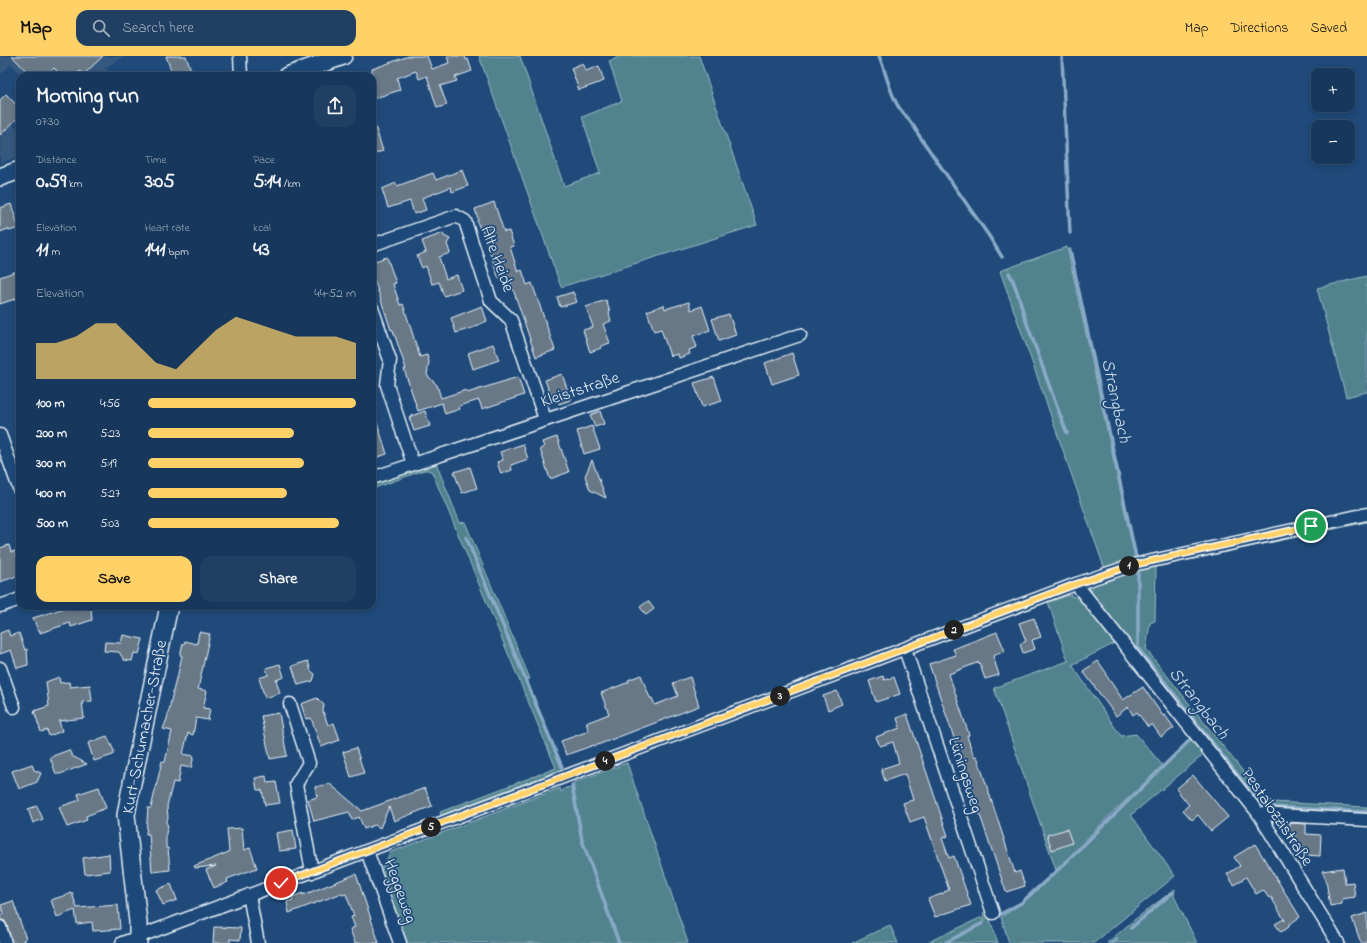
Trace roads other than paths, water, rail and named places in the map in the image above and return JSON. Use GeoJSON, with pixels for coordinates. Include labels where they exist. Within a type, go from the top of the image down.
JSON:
{"type":"FeatureCollection","features":[{"type":"Feature","properties":{"kind":"street"},"geometry":{"type":"LineString","coordinates":[[240,56],[241,72]]}},
{"type":"Feature","properties":{"kind":"street"},"geometry":{"type":"LineString","coordinates":[[298,72],[343,56]]}},
{"type":"Feature","properties":{"kind":"street"},"geometry":{"type":"LineString","coordinates":[[0,177],[16,171]]}},
{"type":"Feature","properties":{"kind":"street","name":"Alte Heide"},"geometry":{"type":"LineString","coordinates":[[376,244],[456,216],[465,221],[491,300],[511,320],[545,419]]}},
{"type":"Feature","properties":{"kind":"street"},"geometry":{"type":"LineString","coordinates":[[376,320],[390,360],[387,385],[413,464]]}},
{"type":"Feature","properties":{"kind":"street","name":"Kleiststraße"},"geometry":{"type":"LineString","coordinates":[[376,477],[800,335]]}},
{"type":"Feature","properties":{"kind":"street"},"geometry":{"type":"LineString","coordinates":[[0,436],[16,480]]}},
{"type":"Feature","properties":{"kind":"street"},"geometry":{"type":"LineString","coordinates":[[122,943],[138,940],[249,895],[1076,584],[1133,565],[1367,514]]}},
{"type":"Feature","properties":{"kind":"street","name":"Pestalozzistraße"},"geometry":{"type":"LineString","coordinates":[[1076,584],[1258,814],[1338,943]]}},
{"type":"Feature","properties":{"kind":"street"},"geometry":{"type":"LineString","coordinates":[[0,606],[16,600]]}},
{"type":"Feature","properties":{"kind":"street","name":"Kurt-Schumacher-Straße"},"geometry":{"type":"LineString","coordinates":[[138,940],[126,815],[168,610]]}},
{"type":"Feature","properties":{"kind":"street","name":"Lüningsweg"},"geometry":{"type":"LineString","coordinates":[[905,649],[993,913]]}},
{"type":"Feature","properties":{"kind":"street"},"geometry":{"type":"LineString","coordinates":[[0,668],[14,707]]}},
{"type":"Feature","properties":{"kind":"street"},"geometry":{"type":"LineString","coordinates":[[290,704],[309,762],[296,784],[312,872]]}},
{"type":"Feature","properties":{"kind":"street"},"geometry":{"type":"LineString","coordinates":[[1258,814],[1367,820]]}},
{"type":"Feature","properties":{"kind":"street","name":"Heggeweg"},"geometry":{"type":"LineString","coordinates":[[367,851],[400,943]]}},
{"type":"Feature","properties":{"kind":"street"},"geometry":{"type":"LineString","coordinates":[[249,895],[258,943]]}},
{"type":"Feature","properties":{"kind":"street"},"geometry":{"type":"LineString","coordinates":[[0,927],[5,943]]}},
{"type":"Feature","properties":{"kind":"waterway"},"geometry":{"type":"LineString","coordinates":[[879,56],[892,94],[898,106],[914,126],[1002,257]]}},
{"type":"Feature","properties":{"kind":"waterway","name":"Strangbach"},"geometry":{"type":"LineString","coordinates":[[1062,56],[1070,233]]}},
{"type":"Feature","properties":{"kind":"waterway","name":"Strangbach"},"geometry":{"type":"LineString","coordinates":[[1070,250],[1136,557]]}},
{"type":"Feature","properties":{"kind":"waterway"},"geometry":{"type":"LineString","coordinates":[[1009,273],[1017,290],[1026,321],[1067,433]]}},
{"type":"Feature","properties":{"kind":"waterway"},"geometry":{"type":"LineString","coordinates":[[466,537],[562,767]]}},
{"type":"Feature","properties":{"kind":"waterway","name":"Strangbach"},"geometry":{"type":"LineString","coordinates":[[1138,573],[1138,648],[1255,797]]}},
{"type":"Feature","properties":{"kind":"waterway","name":"Strangbach"},"geometry":{"type":"LineString","coordinates":[[999,915],[1021,903],[1064,864],[1191,739]]}},
{"type":"Feature","properties":{"kind":"waterway"},"geometry":{"type":"LineString","coordinates":[[572,785],[582,840],[619,943]]}},
{"type":"Feature","properties":{"kind":"waterway","name":"Strangbach"},"geometry":{"type":"LineString","coordinates":[[1272,807],[1367,812]]}},
{"type":"Feature","properties":{"kind":"waterway"},"geometry":{"type":"LineString","coordinates":[[1131,928],[1172,893]]}},
{"type":"Feature","properties":{"kind":"waterway","name":"Strangbach"},"geometry":{"type":"LineString","coordinates":[[945,943],[983,923]]}},
{"type":"Feature","properties":{"kind":"waterway"},"geometry":{"type":"LineString","coordinates":[[1112,943],[1117,939]]}}]}
